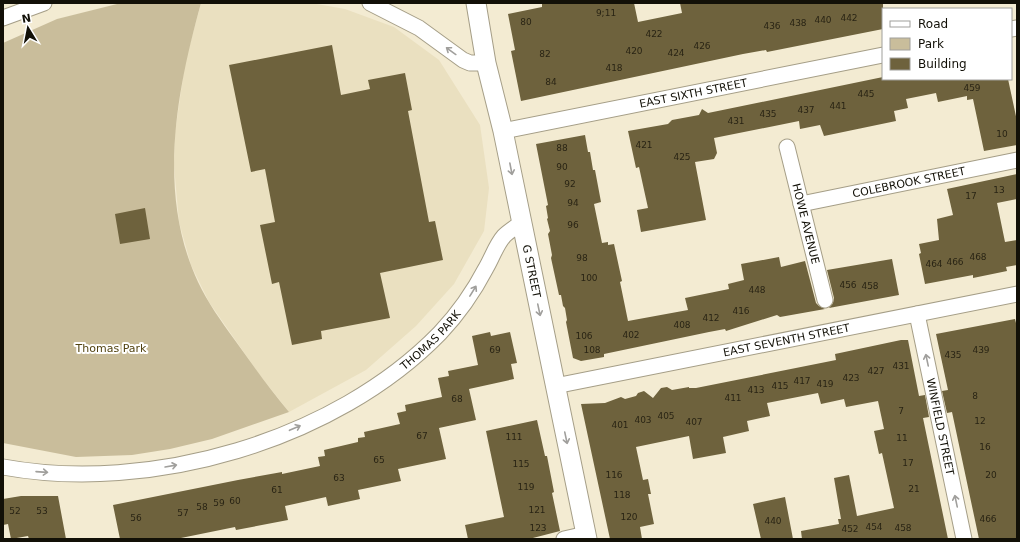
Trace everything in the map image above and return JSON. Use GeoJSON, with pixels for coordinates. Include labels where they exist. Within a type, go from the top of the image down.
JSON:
{"type":"FeatureCollection","features":[{"type":"Feature","properties":{"kind":"street"},"geometry":{"type":"LineString","coordinates":[[3,18],[44,3]]}},
{"type":"Feature","properties":{"kind":"street"},"geometry":{"type":"LineString","coordinates":[[370,3],[419,28],[463,60],[470,63],[486,63]]}},
{"type":"Feature","properties":{"kind":"street","name":"G STREET"},"geometry":{"type":"LineString","coordinates":[[476,3],[486,63],[503,131],[586,537]]}},
{"type":"Feature","properties":{"kind":"street","name":"EAST SIXTH STREET"},"geometry":{"type":"LineString","coordinates":[[503,131],[882,55]]}},
{"type":"Feature","properties":{"kind":"street","name":"HOWE AVENUE"},"geometry":{"type":"LineString","coordinates":[[787,147],[825,300]]}},
{"type":"Feature","properties":{"kind":"street","name":"COLEBROOK STREET"},"geometry":{"type":"LineString","coordinates":[[801,204],[1017,160]]}},
{"type":"Feature","properties":{"kind":"street","name":"THOMAS PARK"},"geometry":{"type":"LineString","coordinates":[[3,468],[33,472],[75,474],[99,474],[150,470],[220,455],[274,437],[309,422],[374,387],[427,345],[468,299],[504,236],[521,223]]}},
{"type":"Feature","properties":{"kind":"street","name":"EAST SEVENTH STREET"},"geometry":{"type":"LineString","coordinates":[[555,386],[1017,294]]}},
{"type":"Feature","properties":{"kind":"street","name":"WINFIELD STREET"},"geometry":{"type":"LineString","coordinates":[[917,314],[964,539]]}},
{"type":"Feature","properties":{"kind":"street"},"geometry":{"type":"LineString","coordinates":[[564,539],[586,537]]}},
{"type":"Feature","properties":{"kind":"shaded area"},"geometry":{"type":"Polygon","coordinates":[[[201,3],[311,3],[345,9],[394,27],[439,60],[480,125],[489,188],[484,231],[454,284],[416,326],[366,370],[289,412],[259,374],[209,302],[191,265],[179,222],[174,165],[175,133],[185,63],[201,3]]]}},
{"type":"Feature","properties":{"kind":"green space","name":"Thomas Park"},"geometry":{"type":"Polygon","coordinates":[[[121,3],[201,3],[184,72],[178,108],[175,143],[174,179],[178,214],[185,248],[198,282],[206,297],[247,358],[289,412],[212,439],[170,449],[132,455],[76,457],[3,443],[3,43],[57,19],[121,3]]]}},
{"type":"Feature","properties":{"kind":"building"},"geometry":{"type":"Polygon","coordinates":[[[542,3],[634,3],[638,22],[682,13],[680,3],[883,3],[882,29],[767,52],[766,50],[743,54],[521,101],[511,51],[515,50],[508,14],[542,7],[542,3]]]}},
{"type":"Feature","properties":{"kind":"building"},"geometry":{"type":"Polygon","coordinates":[[[332,45],[341,95],[370,89],[368,80],[405,73],[412,110],[408,111],[429,222],[435,221],[443,260],[380,273],[390,318],[321,331],[322,339],[292,345],[279,282],[272,284],[260,225],[275,222],[265,169],[251,172],[229,65],[332,45]]]}},
{"type":"Feature","properties":{"kind":"building"},"geometry":{"type":"Polygon","coordinates":[[[882,77],[882,80],[1008,80],[1017,121],[1017,145],[984,151],[973,99],[967,100],[967,96],[938,102],[936,93],[906,99],[908,108],[894,111],[896,121],[824,136],[820,125],[800,129],[799,121],[714,138],[717,153],[714,159],[695,162],[706,220],[641,232],[637,210],[648,208],[639,167],[636,168],[628,131],[668,124],[672,120],[699,115],[702,109],[708,113],[882,77]]]}},
{"type":"Feature","properties":{"kind":"building"},"geometry":{"type":"Polygon","coordinates":[[[585,135],[593,170],[595,170],[601,202],[594,204],[602,243],[608,242],[608,245],[614,244],[622,281],[620,282],[628,321],[688,310],[685,298],[729,289],[728,284],[744,280],[741,264],[779,257],[781,267],[805,261],[816,303],[825,309],[780,317],[777,315],[726,331],[725,329],[709,332],[604,354],[604,357],[581,361],[573,358],[566,322],[565,308],[563,306],[561,295],[559,295],[551,258],[552,255],[548,234],[550,231],[546,206],[548,205],[536,144],[585,135]]]}},
{"type":"Feature","properties":{"kind":"building"},"geometry":{"type":"Polygon","coordinates":[[[1017,174],[1017,199],[997,203],[1005,242],[1017,240],[1017,265],[1006,267],[1007,271],[973,278],[973,275],[925,284],[919,254],[921,253],[919,244],[939,240],[937,219],[953,215],[947,189],[1017,174]]]}},
{"type":"Feature","properties":{"kind":"building"},"geometry":{"type":"Polygon","coordinates":[[[145,208],[150,239],[120,244],[115,214],[145,208]]]}},
{"type":"Feature","properties":{"kind":"building"},"geometry":{"type":"Polygon","coordinates":[[[892,259],[899,295],[829,308],[833,303],[834,298],[827,270],[892,259]]]}},
{"type":"Feature","properties":{"kind":"building"},"geometry":{"type":"Polygon","coordinates":[[[1015,319],[1017,327],[1017,539],[979,539],[952,412],[947,413],[942,391],[948,390],[936,334],[1015,319]]]}},
{"type":"Feature","properties":{"kind":"building"},"geometry":{"type":"Polygon","coordinates":[[[490,332],[491,336],[510,332],[517,363],[511,364],[514,379],[469,389],[476,420],[439,428],[446,459],[398,469],[401,481],[358,490],[360,499],[328,506],[326,497],[285,506],[288,520],[236,530],[235,527],[176,539],[120,539],[113,505],[238,480],[282,472],[282,474],[320,466],[318,457],[325,456],[324,450],[358,442],[358,438],[365,437],[364,432],[400,424],[397,413],[406,411],[405,405],[442,397],[438,378],[449,376],[448,371],[478,365],[472,336],[490,332]]]}},
{"type":"Feature","properties":{"kind":"building"},"geometry":{"type":"Polygon","coordinates":[[[901,340],[908,340],[919,396],[925,395],[929,417],[923,418],[948,539],[802,539],[801,531],[839,524],[838,519],[841,519],[834,478],[849,475],[857,516],[894,508],[882,453],[879,454],[874,431],[884,429],[878,401],[846,407],[844,399],[821,404],[818,393],[767,403],[770,416],[747,421],[749,431],[723,437],[726,453],[693,459],[689,436],[636,447],[643,480],[648,479],[651,494],[648,494],[654,524],[640,527],[642,539],[610,539],[581,404],[605,403],[621,397],[625,399],[636,396],[638,393],[644,391],[653,398],[661,388],[667,387],[672,390],[689,387],[696,388],[836,360],[835,354],[901,340]]]}},
{"type":"Feature","properties":{"kind":"building"},"geometry":{"type":"Polygon","coordinates":[[[537,420],[545,456],[547,456],[554,492],[552,493],[560,531],[529,539],[468,539],[465,525],[504,517],[486,431],[537,420]]]}},
{"type":"Feature","properties":{"kind":"building"},"geometry":{"type":"Polygon","coordinates":[[[21,496],[58,496],[66,539],[29,539],[28,536],[11,539],[8,524],[3,525],[3,499],[21,496]]]}},
{"type":"Feature","properties":{"kind":"building"},"geometry":{"type":"Polygon","coordinates":[[[785,497],[793,539],[761,539],[753,504],[785,497]]]}}]}
